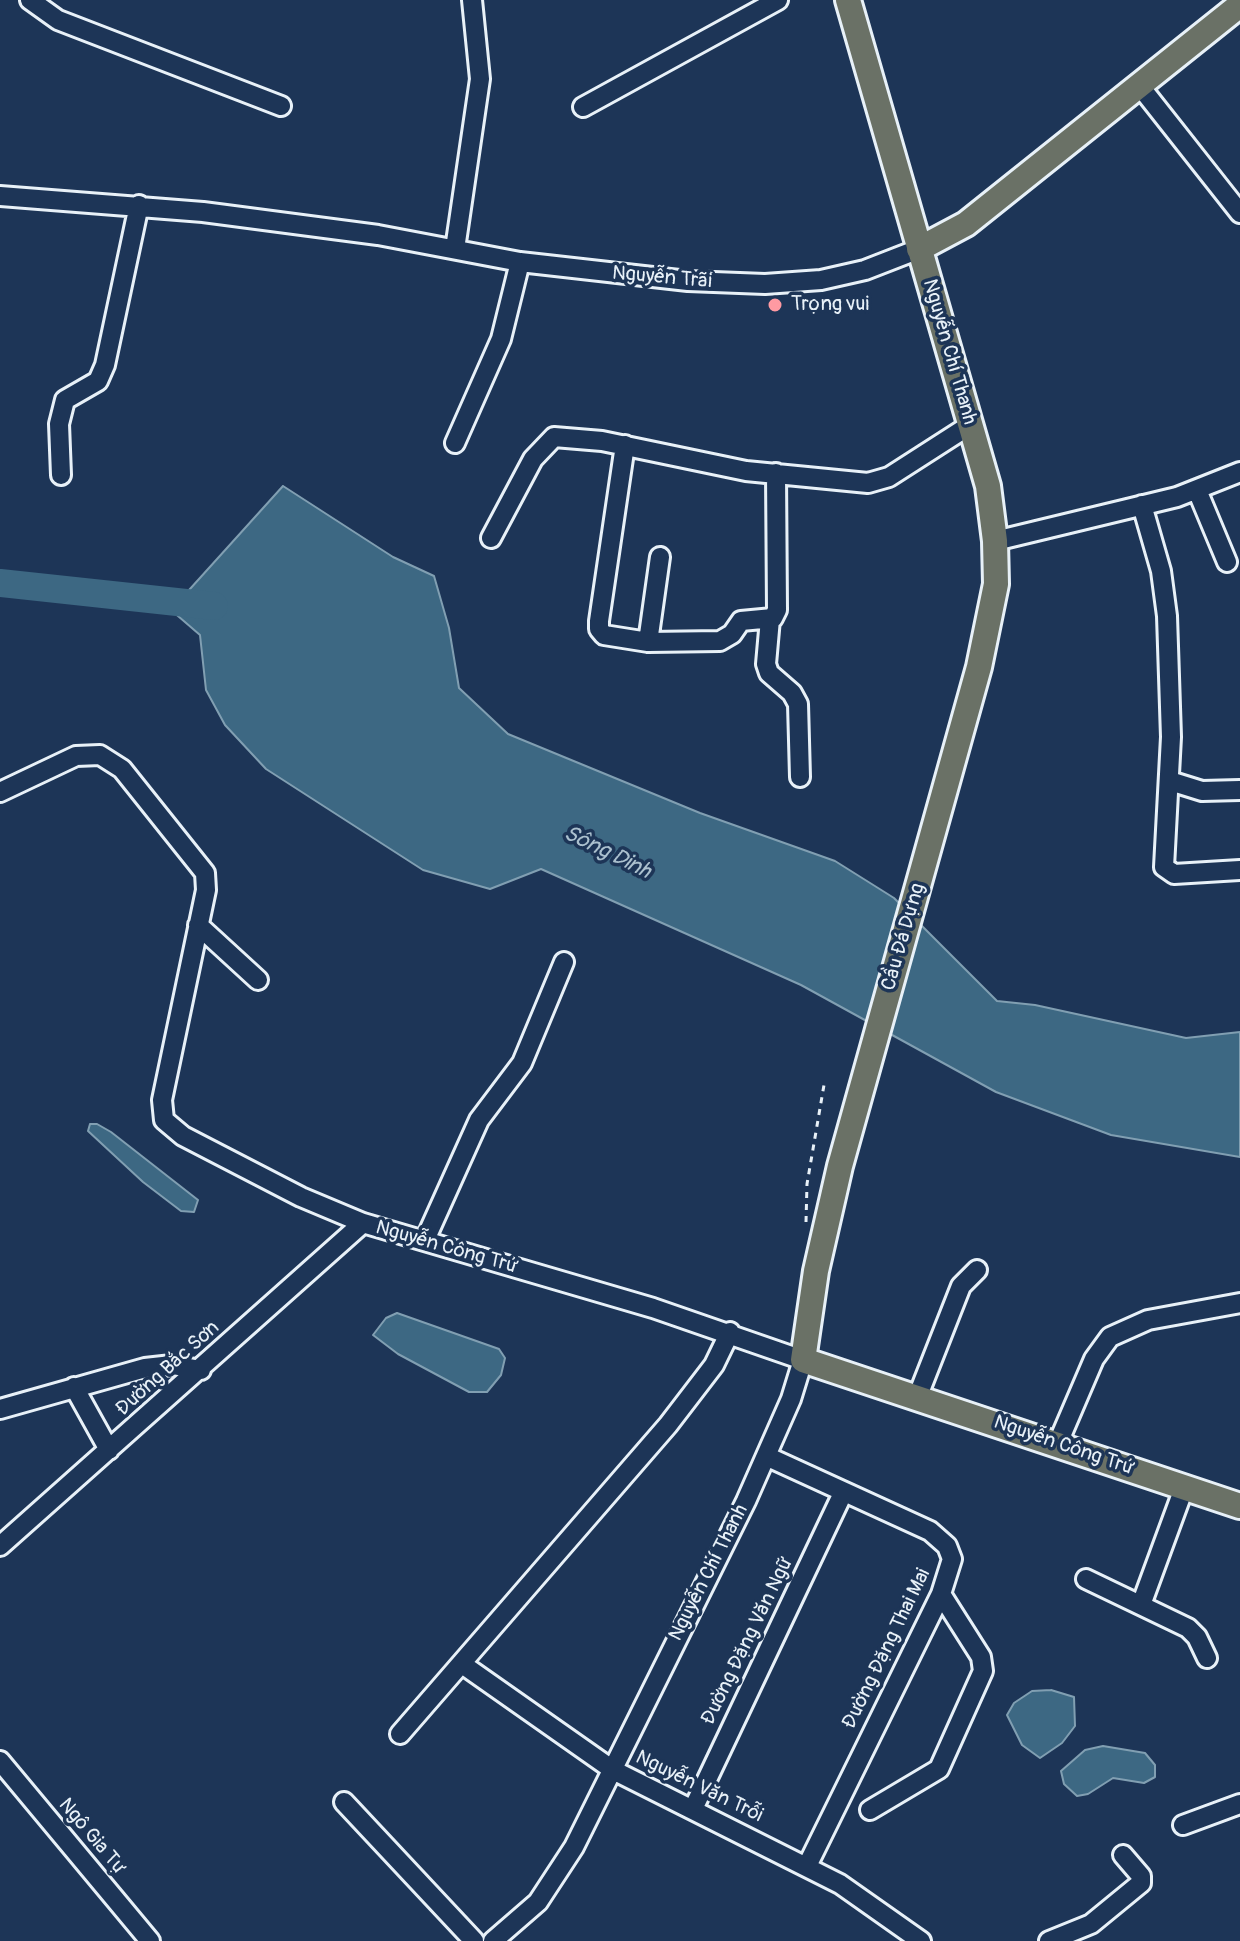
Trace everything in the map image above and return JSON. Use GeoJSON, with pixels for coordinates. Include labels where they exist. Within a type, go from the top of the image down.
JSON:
{"type":"FeatureCollection","features":[{"type":"Feature","properties":{"kind":"main road","name":"Nguyễn Chí Thanh"},"geometry":{"type":"LineString","coordinates":[[848,0],[988,486],[995,541],[994,603],[967,709]]}},
{"type":"Feature","properties":{"kind":"main road","name":"Nguyễn Trãi"},"geometry":{"type":"LineString","coordinates":[[919,249],[966,224],[1240,5]]}},
{"type":"Feature","properties":{"kind":"main road","name":"Cầu Đá Dựng"},"geometry":{"type":"LineString","coordinates":[[840,1166],[967,709]]}},
{"type":"Feature","properties":{"kind":"main road","name":"Nguyễn Chí Thanh"},"geometry":{"type":"LineString","coordinates":[[803,1360],[810,1268],[840,1166]]}},
{"type":"Feature","properties":{"kind":"main road","name":"Nguyễn Công Trứ"},"geometry":{"type":"LineString","coordinates":[[803,1360],[1240,1506]]}},
{"type":"Feature","properties":{"kind":"street"},"geometry":{"type":"LineString","coordinates":[[30,0],[58,20],[281,106]]}},
{"type":"Feature","properties":{"kind":"street"},"geometry":{"type":"LineString","coordinates":[[455,249],[480,79],[472,0]]}},
{"type":"Feature","properties":{"kind":"street"},"geometry":{"type":"LineString","coordinates":[[583,107],[778,0]]}},
{"type":"Feature","properties":{"kind":"street"},"geometry":{"type":"LineString","coordinates":[[1139,85],[1240,213]]}},
{"type":"Feature","properties":{"kind":"street","name":"Nguyễn Trãi"},"geometry":{"type":"LineString","coordinates":[[2,192],[139,205],[378,235],[520,262],[648,278],[789,283],[852,274],[919,249]]}},
{"type":"Feature","properties":{"kind":"street"},"geometry":{"type":"LineString","coordinates":[[61,475],[59,424],[65,400],[98,381],[105,365],[139,205]]}},
{"type":"Feature","properties":{"kind":"street"},"geometry":{"type":"LineString","coordinates":[[455,443],[501,339],[520,262]]}},
{"type":"Feature","properties":{"kind":"street"},"geometry":{"type":"LineString","coordinates":[[491,538],[533,459],[548,440],[562,435],[726,467],[856,483],[879,481],[970,425]]}},
{"type":"Feature","properties":{"kind":"street"},"geometry":{"type":"LineString","coordinates":[[625,445],[598,627],[604,635],[648,642],[720,641],[732,634],[741,621],[770,619]]}},
{"type":"Feature","properties":{"kind":"street"},"geometry":{"type":"LineString","coordinates":[[995,541],[1197,490],[1240,472]]}},
{"type":"Feature","properties":{"kind":"street"},"geometry":{"type":"LineString","coordinates":[[776,473],[777,610],[770,619],[766,664],[769,673],[798,704],[800,777]]}},
{"type":"Feature","properties":{"kind":"street"},"geometry":{"type":"LineString","coordinates":[[1197,490],[1227,562]]}},
{"type":"Feature","properties":{"kind":"street"},"geometry":{"type":"LineString","coordinates":[[1142,505],[1161,571],[1167,616],[1170,781],[1163,847],[1166,870],[1174,874],[1240,870]]}},
{"type":"Feature","properties":{"kind":"street"},"geometry":{"type":"LineString","coordinates":[[648,642],[660,557]]}},
{"type":"Feature","properties":{"kind":"street","name":"Nguyễn Công Trứ"},"geometry":{"type":"LineString","coordinates":[[0,792],[84,754],[100,755],[114,762],[205,873],[206,890],[163,1086],[161,1114],[164,1120],[198,1145],[314,1204],[363,1223],[730,1332],[803,1360]]}},
{"type":"Feature","properties":{"kind":"street"},"geometry":{"type":"LineString","coordinates":[[1170,781],[1202,791],[1240,790]]}},
{"type":"Feature","properties":{"kind":"street"},"geometry":{"type":"LineString","coordinates":[[198,925],[258,980]]}},
{"type":"Feature","properties":{"kind":"street"},"geometry":{"type":"LineString","coordinates":[[425,1240],[479,1120],[522,1063],[564,962]]}},
{"type":"Feature","properties":{"kind":"street","name":"Đường Bắc Sơn"},"geometry":{"type":"LineString","coordinates":[[1,1541],[201,1370],[363,1223]]}},
{"type":"Feature","properties":{"kind":"street"},"geometry":{"type":"LineString","coordinates":[[917,1398],[961,1286],[977,1270]]}},
{"type":"Feature","properties":{"kind":"street"},"geometry":{"type":"LineString","coordinates":[[1058,1443],[1094,1359],[1110,1337],[1148,1320],[1240,1303]]}},
{"type":"Feature","properties":{"kind":"street"},"geometry":{"type":"LineString","coordinates":[[400,1734],[692,1395],[714,1365],[730,1332]]}},
{"type":"Feature","properties":{"kind":"street","name":"Nguyễn Chí Thanh"},"geometry":{"type":"LineString","coordinates":[[493,1941],[525,1915],[556,1878],[613,1770],[766,1456],[803,1360]]}},
{"type":"Feature","properties":{"kind":"street"},"geometry":{"type":"LineString","coordinates":[[0,1409],[159,1366],[186,1365],[201,1370]]}},
{"type":"Feature","properties":{"kind":"street"},"geometry":{"type":"LineString","coordinates":[[74,1387],[109,1450]]}},
{"type":"Feature","properties":{"kind":"street","name":"Đường Đặng Thai Mai"},"geometry":{"type":"LineString","coordinates":[[766,1456],[906,1519],[940,1539],[952,1559],[941,1594],[807,1866]]}},
{"type":"Feature","properties":{"kind":"street"},"geometry":{"type":"LineString","coordinates":[[1141,1605],[1184,1488]]}},
{"type":"Feature","properties":{"kind":"street","name":"Đường Đặng Văn Ngữ"},"geometry":{"type":"LineString","coordinates":[[694,1807],[843,1493]]}},
{"type":"Feature","properties":{"kind":"street"},"geometry":{"type":"LineString","coordinates":[[1086,1579],[1194,1632],[1207,1658]]}},
{"type":"Feature","properties":{"kind":"street"},"geometry":{"type":"LineString","coordinates":[[870,1810],[939,1769],[983,1671],[981,1657],[941,1594]]}},
{"type":"Feature","properties":{"kind":"street","name":"Nguyễn Văn Trỗi"},"geometry":{"type":"LineString","coordinates":[[462,1664],[613,1770],[694,1807],[807,1866],[860,1896],[921,1941]]}},
{"type":"Feature","properties":{"kind":"street","name":"Ngô Gia Tự"},"geometry":{"type":"LineString","coordinates":[[0,1761],[150,1941]]}},
{"type":"Feature","properties":{"kind":"street"},"geometry":{"type":"LineString","coordinates":[[344,1802],[474,1941]]}},
{"type":"Feature","properties":{"kind":"street"},"geometry":{"type":"LineString","coordinates":[[1183,1825],[1240,1804]]}},
{"type":"Feature","properties":{"kind":"street"},"geometry":{"type":"LineString","coordinates":[[1049,1941],[1091,1924],[1141,1883],[1141,1876],[1123,1855]]}},
{"type":"Feature","properties":{"kind":"path"},"geometry":{"type":"LineString","coordinates":[[806,1225],[807,1184],[824,1085]]}},
{"type":"Feature","properties":{"kind":"water"},"geometry":{"type":"Polygon","coordinates":[[[283,486],[393,557],[434,576],[449,628],[459,688],[508,734],[700,813],[835,861],[894,898],[997,1001],[1035,1005],[1186,1038],[1240,1032],[1240,1157],[1111,1135],[996,1092],[801,985],[541,869],[490,889],[423,870],[266,769],[225,725],[206,690],[200,635],[171,610],[283,486]]]}},
{"type":"Feature","properties":{"kind":"water"},"geometry":{"type":"Polygon","coordinates":[[[90,1124],[97,1124],[111,1132],[198,1200],[194,1212],[181,1211],[143,1182],[88,1131],[90,1124]]]}},
{"type":"Feature","properties":{"kind":"water"},"geometry":{"type":"Polygon","coordinates":[[[397,1313],[499,1349],[505,1358],[501,1375],[487,1392],[469,1392],[398,1354],[373,1335],[386,1318],[397,1313]]]}},
{"type":"Feature","properties":{"kind":"water"},"geometry":{"type":"Polygon","coordinates":[[[1051,1690],[1074,1697],[1075,1726],[1062,1743],[1040,1758],[1022,1745],[1007,1715],[1014,1703],[1032,1691],[1051,1690]]]}},
{"type":"Feature","properties":{"kind":"water"},"geometry":{"type":"Polygon","coordinates":[[[1103,1746],[1145,1753],[1155,1765],[1155,1777],[1144,1783],[1113,1778],[1088,1794],[1077,1796],[1064,1784],[1061,1771],[1085,1750],[1103,1746]]]}},
{"type":"Feature","properties":{"kind":"waterway","name":"Sông Dinh"},"geometry":{"type":"LineString","coordinates":[[0,583],[214,606]]}},
{"type":"Feature","properties":{"kind":"place","name":"Trọng vui"},"geometry":{"type":"Point","coordinates":[775,305]}}]}
